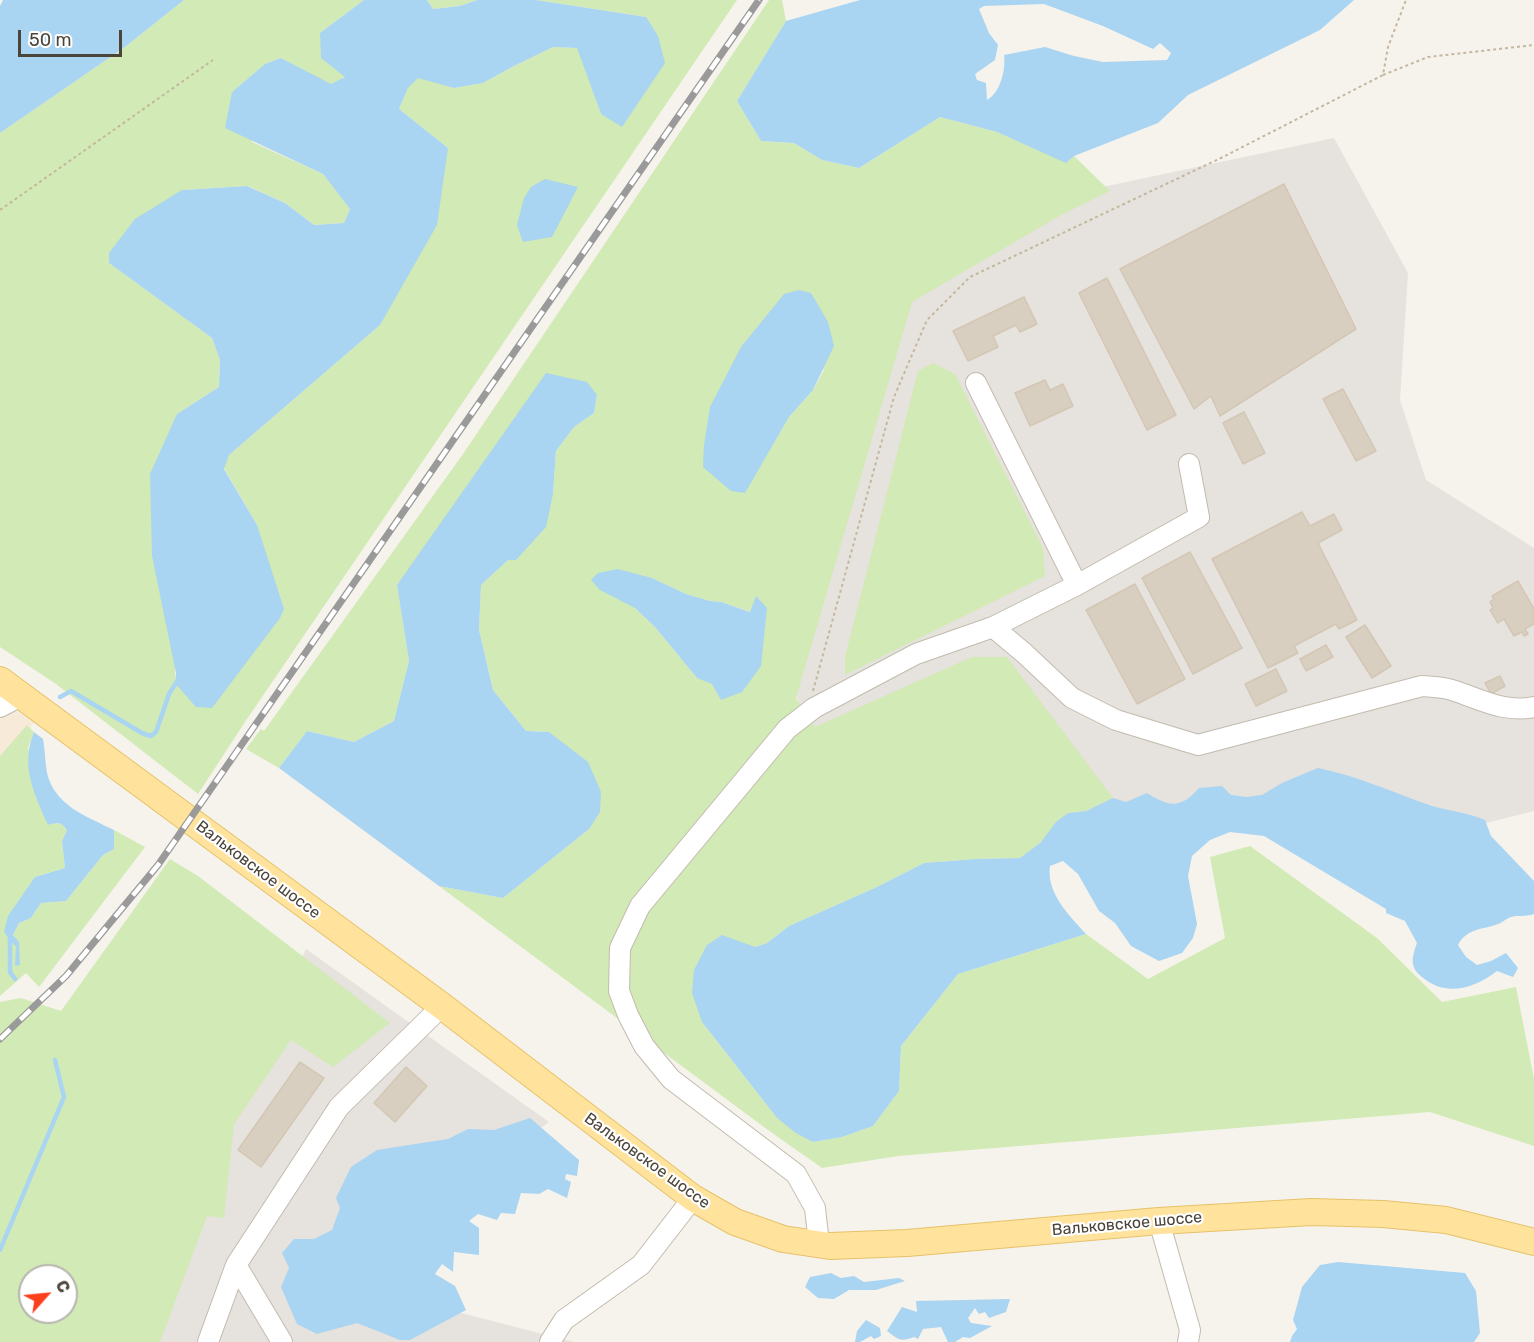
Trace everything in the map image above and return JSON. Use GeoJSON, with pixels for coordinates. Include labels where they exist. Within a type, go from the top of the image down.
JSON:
{"type":"FeatureCollection","features":[{"type":"Feature","properties":{"kind":"main road","name":"Вальковское шоссе"},"geometry":{"type":"LineString","coordinates":[[0,680],[442,1006],[693,1198],[735,1222],[783,1239],[831,1246],[907,1243],[1160,1221],[1311,1212],[1383,1214],[1446,1220],[1534,1242]]}},
{"type":"Feature","properties":{"kind":"lane"},"geometry":{"type":"LineString","coordinates":[[976,383],[1077,585]]}},
{"type":"Feature","properties":{"kind":"lane"},"geometry":{"type":"LineString","coordinates":[[819,1244],[815,1208],[796,1174],[671,1079],[644,1046],[619,991],[620,948],[640,906],[787,729],[814,708],[916,654],[993,627],[1077,585],[1198,518],[1189,464]]}},
{"type":"Feature","properties":{"kind":"lane"},"geometry":{"type":"LineString","coordinates":[[993,627],[1024,652],[1072,698],[1116,720],[1198,745],[1422,686],[1453,690],[1489,705],[1522,710],[1534,707]]}},
{"type":"Feature","properties":{"kind":"lane"},"geometry":{"type":"LineString","coordinates":[[0,707],[23,696]]}},
{"type":"Feature","properties":{"kind":"lane"},"geometry":{"type":"LineString","coordinates":[[208,1342],[236,1264],[339,1107],[442,1006]]}},
{"type":"Feature","properties":{"kind":"lane"},"geometry":{"type":"LineString","coordinates":[[550,1342],[564,1320],[641,1265],[693,1198]]}},
{"type":"Feature","properties":{"kind":"lane"},"geometry":{"type":"LineString","coordinates":[[1160,1221],[1176,1286],[1190,1330],[1188,1342]]}},
{"type":"Feature","properties":{"kind":"lane"},"geometry":{"type":"LineString","coordinates":[[236,1264],[282,1342]]}},
{"type":"Feature","properties":{"kind":"path"},"geometry":{"type":"LineString","coordinates":[[1383,75],[1388,47],[1406,0]]}},
{"type":"Feature","properties":{"kind":"path"},"geometry":{"type":"LineString","coordinates":[[814,708],[812,693],[894,398],[927,320],[970,278],[1223,157],[1383,75],[1428,57],[1534,45]]}},
{"type":"Feature","properties":{"kind":"path"},"geometry":{"type":"LineString","coordinates":[[0,210],[213,60]]}},
{"type":"Feature","properties":{"kind":"shaded area"},"geometry":{"type":"Polygon","coordinates":[[[1334,138],[1408,273],[1400,400],[1426,480],[1534,548],[1534,811],[1455,831],[1181,828],[815,748],[786,667],[896,309],[1093,189],[1334,138]]]}},
{"type":"Feature","properties":{"kind":"shaded area"},"geometry":{"type":"Polygon","coordinates":[[[0,701],[34,722],[10,759],[0,764],[0,701]]]}},
{"type":"Feature","properties":{"kind":"shaded area"},"geometry":{"type":"Polygon","coordinates":[[[306,949],[549,1122],[333,1280],[574,1342],[132,1342],[170,1239],[306,949]]]}},
{"type":"Feature","properties":{"kind":"green space"},"geometry":{"type":"Polygon","coordinates":[[[184,0],[364,0],[320,33],[346,76],[331,85],[281,58],[265,64],[232,92],[252,142],[323,174],[350,209],[344,223],[314,225],[285,203],[248,186],[182,190],[109,263],[212,338],[220,360],[219,387],[177,414],[175,683],[257,525],[224,468],[229,455],[380,325],[448,148],[399,109],[408,88],[418,77],[454,88],[483,83],[553,47],[578,48],[601,114],[646,17],[536,0],[737,0],[198,794],[56,684],[0,647],[0,133],[125,47],[184,0]]]}},
{"type":"Feature","properties":{"kind":"green space"},"geometry":{"type":"Polygon","coordinates":[[[427,0],[477,0],[460,6],[433,9],[427,0]]]}},
{"type":"Feature","properties":{"kind":"green space"},"geometry":{"type":"Polygon","coordinates":[[[769,0],[782,0],[786,21],[737,101],[761,141],[794,143],[822,160],[859,168],[940,117],[997,132],[1066,162],[1074,156],[1110,191],[1061,215],[912,302],[796,698],[815,727],[972,657],[1007,657],[1113,798],[1086,811],[1068,813],[1041,842],[1020,858],[924,863],[877,887],[789,926],[767,943],[755,947],[702,1022],[777,1118],[813,1142],[842,1137],[873,1126],[899,1091],[901,1046],[958,974],[1086,934],[1148,979],[1225,938],[1210,857],[1250,846],[1377,938],[1442,1002],[1516,987],[1534,1079],[1534,1146],[1430,1112],[898,1156],[822,1168],[439,886],[503,898],[589,829],[549,732],[526,731],[493,690],[479,630],[481,585],[508,560],[553,494],[556,451],[574,427],[594,413],[597,395],[397,584],[409,661],[394,721],[354,742],[307,731],[279,768],[246,749],[261,729],[264,731],[463,454],[769,0]],[[826,366],[731,491],[761,464],[789,417],[813,390],[826,366]],[[652,578],[635,608],[655,627],[697,678],[742,692],[756,596],[751,612],[686,594],[652,578]]]}},
{"type":"Feature","properties":{"kind":"green space"},"geometry":{"type":"Polygon","coordinates":[[[933,363],[955,374],[1043,548],[1045,576],[845,675],[845,657],[918,371],[933,363]]]}},
{"type":"Feature","properties":{"kind":"green space"},"geometry":{"type":"Polygon","coordinates":[[[27,725],[34,732],[28,748],[48,825],[59,823],[67,830],[62,841],[65,868],[35,877],[4,932],[19,943],[13,935],[19,923],[31,918],[41,903],[66,901],[103,855],[114,849],[114,830],[145,847],[39,987],[26,973],[0,996],[0,756],[27,725]]]}},
{"type":"Feature","properties":{"kind":"green space"},"geometry":{"type":"Polygon","coordinates":[[[170,859],[198,876],[390,1023],[333,1067],[291,1040],[234,1124],[224,1218],[207,1216],[160,1342],[0,1342],[0,1002],[21,998],[61,1011],[170,859]]]}},
{"type":"Feature","properties":{"kind":"water"},"geometry":{"type":"Polygon","coordinates":[[[3,0],[184,0],[125,47],[0,133],[0,6],[3,0]]]}},
{"type":"Feature","properties":{"kind":"water"},"geometry":{"type":"Polygon","coordinates":[[[364,0],[427,0],[433,9],[460,6],[477,0],[536,0],[646,17],[658,36],[665,63],[622,127],[601,114],[577,48],[553,47],[483,83],[454,88],[418,78],[408,88],[399,109],[448,148],[437,225],[380,325],[229,455],[224,469],[257,525],[284,609],[280,618],[212,708],[196,707],[175,683],[176,673],[152,556],[150,474],[177,414],[219,387],[220,360],[212,338],[109,263],[109,253],[135,219],[182,190],[247,186],[285,203],[314,225],[344,223],[350,209],[323,174],[225,128],[232,92],[265,64],[281,58],[331,84],[345,77],[321,58],[320,33],[364,0]]]}},
{"type":"Feature","properties":{"kind":"water"},"geometry":{"type":"Polygon","coordinates":[[[860,0],[1354,0],[1320,30],[1188,95],[1158,123],[1074,156],[1066,163],[997,132],[940,117],[859,168],[822,160],[794,143],[761,141],[737,101],[786,21],[860,0]],[[1044,4],[984,6],[979,9],[989,33],[998,45],[995,60],[975,74],[977,80],[986,83],[987,100],[999,87],[1004,67],[1004,55],[1045,47],[1103,62],[1167,60],[1171,53],[1160,43],[1153,49],[1103,26],[1044,4]]]}},
{"type":"Feature","properties":{"kind":"water"},"geometry":{"type":"Polygon","coordinates":[[[545,179],[578,187],[552,237],[523,242],[517,225],[524,198],[531,187],[545,179]]]}},
{"type":"Feature","properties":{"kind":"water"},"geometry":{"type":"Polygon","coordinates":[[[799,290],[811,293],[828,322],[834,346],[813,390],[789,417],[745,493],[731,491],[703,467],[710,407],[741,347],[784,294],[799,290]]]}},
{"type":"Feature","properties":{"kind":"water"},"geometry":{"type":"Polygon","coordinates":[[[546,373],[587,382],[597,395],[594,413],[574,427],[556,451],[553,494],[546,527],[516,560],[508,560],[481,585],[479,630],[493,690],[526,731],[549,732],[588,762],[601,792],[600,812],[589,829],[503,898],[439,886],[279,768],[307,731],[354,742],[394,721],[409,661],[397,585],[546,373]]]}},
{"type":"Feature","properties":{"kind":"water"},"geometry":{"type":"Polygon","coordinates":[[[618,569],[652,578],[686,594],[750,612],[756,596],[767,608],[761,666],[742,692],[721,700],[712,684],[697,678],[655,627],[635,608],[600,590],[591,580],[598,573],[618,569]]]}},
{"type":"Feature","properties":{"kind":"water"},"geometry":{"type":"Polygon","coordinates":[[[34,732],[43,739],[47,773],[57,794],[73,809],[114,830],[114,849],[103,855],[66,901],[41,903],[31,918],[19,923],[13,935],[19,942],[20,965],[15,966],[16,947],[4,932],[8,916],[35,877],[65,868],[62,841],[67,830],[59,823],[48,825],[30,779],[28,756],[34,732]]]}},
{"type":"Feature","properties":{"kind":"water"},"geometry":{"type":"Polygon","coordinates":[[[1318,768],[1362,780],[1432,806],[1485,820],[1491,836],[1534,881],[1534,914],[1511,917],[1498,924],[1470,932],[1458,945],[1466,957],[1477,965],[1506,953],[1518,968],[1513,977],[1497,971],[1469,986],[1450,989],[1431,983],[1422,977],[1413,966],[1417,943],[1405,921],[1386,913],[1386,909],[1264,836],[1230,832],[1210,840],[1192,856],[1188,876],[1197,924],[1193,938],[1182,953],[1159,961],[1131,946],[1115,923],[1099,911],[1078,874],[1063,861],[1050,866],[1055,894],[1086,934],[958,974],[901,1046],[899,1091],[873,1126],[842,1137],[813,1142],[796,1133],[777,1118],[702,1022],[692,993],[694,970],[707,945],[722,935],[755,947],[767,943],[789,926],[877,887],[924,863],[1020,858],[1041,842],[1056,822],[1068,813],[1086,811],[1113,798],[1126,802],[1147,793],[1174,804],[1186,800],[1199,788],[1222,786],[1231,795],[1247,797],[1262,795],[1282,783],[1318,768]]]}},
{"type":"Feature","properties":{"kind":"water"},"geometry":{"type":"Polygon","coordinates":[[[530,1118],[579,1160],[577,1176],[566,1174],[565,1179],[571,1182],[567,1198],[548,1189],[539,1194],[521,1193],[515,1214],[501,1213],[497,1220],[478,1214],[469,1221],[479,1228],[479,1255],[454,1252],[453,1272],[442,1264],[435,1274],[455,1286],[466,1310],[410,1340],[400,1340],[357,1323],[317,1334],[297,1324],[281,1287],[289,1268],[282,1253],[294,1239],[314,1239],[332,1230],[340,1208],[336,1198],[351,1167],[377,1150],[448,1139],[468,1129],[494,1130],[530,1118]]]}},
{"type":"Feature","properties":{"kind":"water"},"geometry":{"type":"Polygon","coordinates":[[[1338,1262],[1465,1273],[1476,1291],[1480,1333],[1474,1342],[1290,1342],[1297,1329],[1293,1320],[1302,1287],[1320,1265],[1338,1262]]]}},
{"type":"Feature","properties":{"kind":"water"},"geometry":{"type":"Polygon","coordinates":[[[831,1273],[841,1278],[854,1276],[864,1282],[899,1278],[905,1281],[876,1290],[849,1290],[834,1299],[818,1298],[805,1287],[810,1277],[831,1273]]]}},
{"type":"Feature","properties":{"kind":"water"},"geometry":{"type":"Polygon","coordinates":[[[1010,1299],[1006,1312],[989,1318],[985,1312],[979,1314],[975,1308],[968,1318],[971,1323],[992,1326],[970,1338],[963,1337],[955,1342],[948,1342],[941,1327],[923,1329],[918,1339],[914,1337],[900,1339],[887,1331],[902,1307],[917,1312],[916,1301],[1010,1299]]]}},
{"type":"Feature","properties":{"kind":"water"},"geometry":{"type":"Polygon","coordinates":[[[866,1320],[880,1328],[881,1336],[874,1339],[871,1336],[855,1342],[857,1331],[866,1320]]]}},
{"type":"Feature","properties":{"kind":"building"},"geometry":{"type":"Polygon","coordinates":[[[1284,184],[1356,329],[1220,416],[1211,396],[1194,409],[1120,269],[1284,184]]]}},
{"type":"Feature","properties":{"kind":"building"},"geometry":{"type":"Polygon","coordinates":[[[1107,278],[1176,415],[1147,430],[1079,293],[1107,278]]]}},
{"type":"Feature","properties":{"kind":"building"},"geometry":{"type":"Polygon","coordinates":[[[1024,297],[1037,324],[1020,332],[1016,325],[993,336],[998,347],[968,361],[953,331],[1024,297]]]}},
{"type":"Feature","properties":{"kind":"building"},"geometry":{"type":"Polygon","coordinates":[[[1045,380],[1050,390],[1063,384],[1073,406],[1030,426],[1015,393],[1045,380]]]}},
{"type":"Feature","properties":{"kind":"building"},"geometry":{"type":"Polygon","coordinates":[[[1343,389],[1376,451],[1356,461],[1323,399],[1343,389]]]}},
{"type":"Feature","properties":{"kind":"building"},"geometry":{"type":"Polygon","coordinates":[[[1244,412],[1265,453],[1243,464],[1223,423],[1244,412]]]}},
{"type":"Feature","properties":{"kind":"building"},"geometry":{"type":"Polygon","coordinates":[[[1302,512],[1310,526],[1334,514],[1342,530],[1318,543],[1357,620],[1339,629],[1336,624],[1294,646],[1298,653],[1268,668],[1212,559],[1302,512]]]}},
{"type":"Feature","properties":{"kind":"building"},"geometry":{"type":"Polygon","coordinates":[[[1190,552],[1242,648],[1193,674],[1142,578],[1190,552]]]}},
{"type":"Feature","properties":{"kind":"building"},"geometry":{"type":"Polygon","coordinates":[[[1518,581],[1534,609],[1534,624],[1525,629],[1528,634],[1524,636],[1522,632],[1514,636],[1504,619],[1498,623],[1490,610],[1493,608],[1490,602],[1494,599],[1492,596],[1518,581]]]}},
{"type":"Feature","properties":{"kind":"building"},"geometry":{"type":"Polygon","coordinates":[[[1135,584],[1185,679],[1137,704],[1086,610],[1135,584]]]}},
{"type":"Feature","properties":{"kind":"building"},"geometry":{"type":"Polygon","coordinates":[[[1365,625],[1391,666],[1372,678],[1346,637],[1365,625]]]}},
{"type":"Feature","properties":{"kind":"building"},"geometry":{"type":"Polygon","coordinates":[[[1326,645],[1333,657],[1306,671],[1300,659],[1326,645]]]}},
{"type":"Feature","properties":{"kind":"building"},"geometry":{"type":"Polygon","coordinates":[[[1276,669],[1287,691],[1256,706],[1245,684],[1276,669]]]}},
{"type":"Feature","properties":{"kind":"building"},"geometry":{"type":"Polygon","coordinates":[[[1500,676],[1505,686],[1491,694],[1485,683],[1500,676]]]}},
{"type":"Feature","properties":{"kind":"building"},"geometry":{"type":"Polygon","coordinates":[[[300,1062],[324,1078],[261,1167],[238,1150],[300,1062]]]}},
{"type":"Feature","properties":{"kind":"building"},"geometry":{"type":"Polygon","coordinates":[[[406,1067],[427,1086],[395,1122],[374,1103],[406,1067]]]}},
{"type":"Feature","properties":{"kind":"waterway"},"geometry":{"type":"LineString","coordinates":[[60,697],[71,691],[151,736],[156,732],[169,694],[178,680]]}},
{"type":"Feature","properties":{"kind":"waterway"},"geometry":{"type":"LineString","coordinates":[[10,934],[10,972],[15,979]]}},
{"type":"Feature","properties":{"kind":"waterway"},"geometry":{"type":"LineString","coordinates":[[0,1250],[64,1097],[55,1060]]}},
{"type":"Feature","properties":{"kind":"railway"},"geometry":{"type":"LineString","coordinates":[[0,1039],[66,976],[158,865],[759,0]]}}]}
